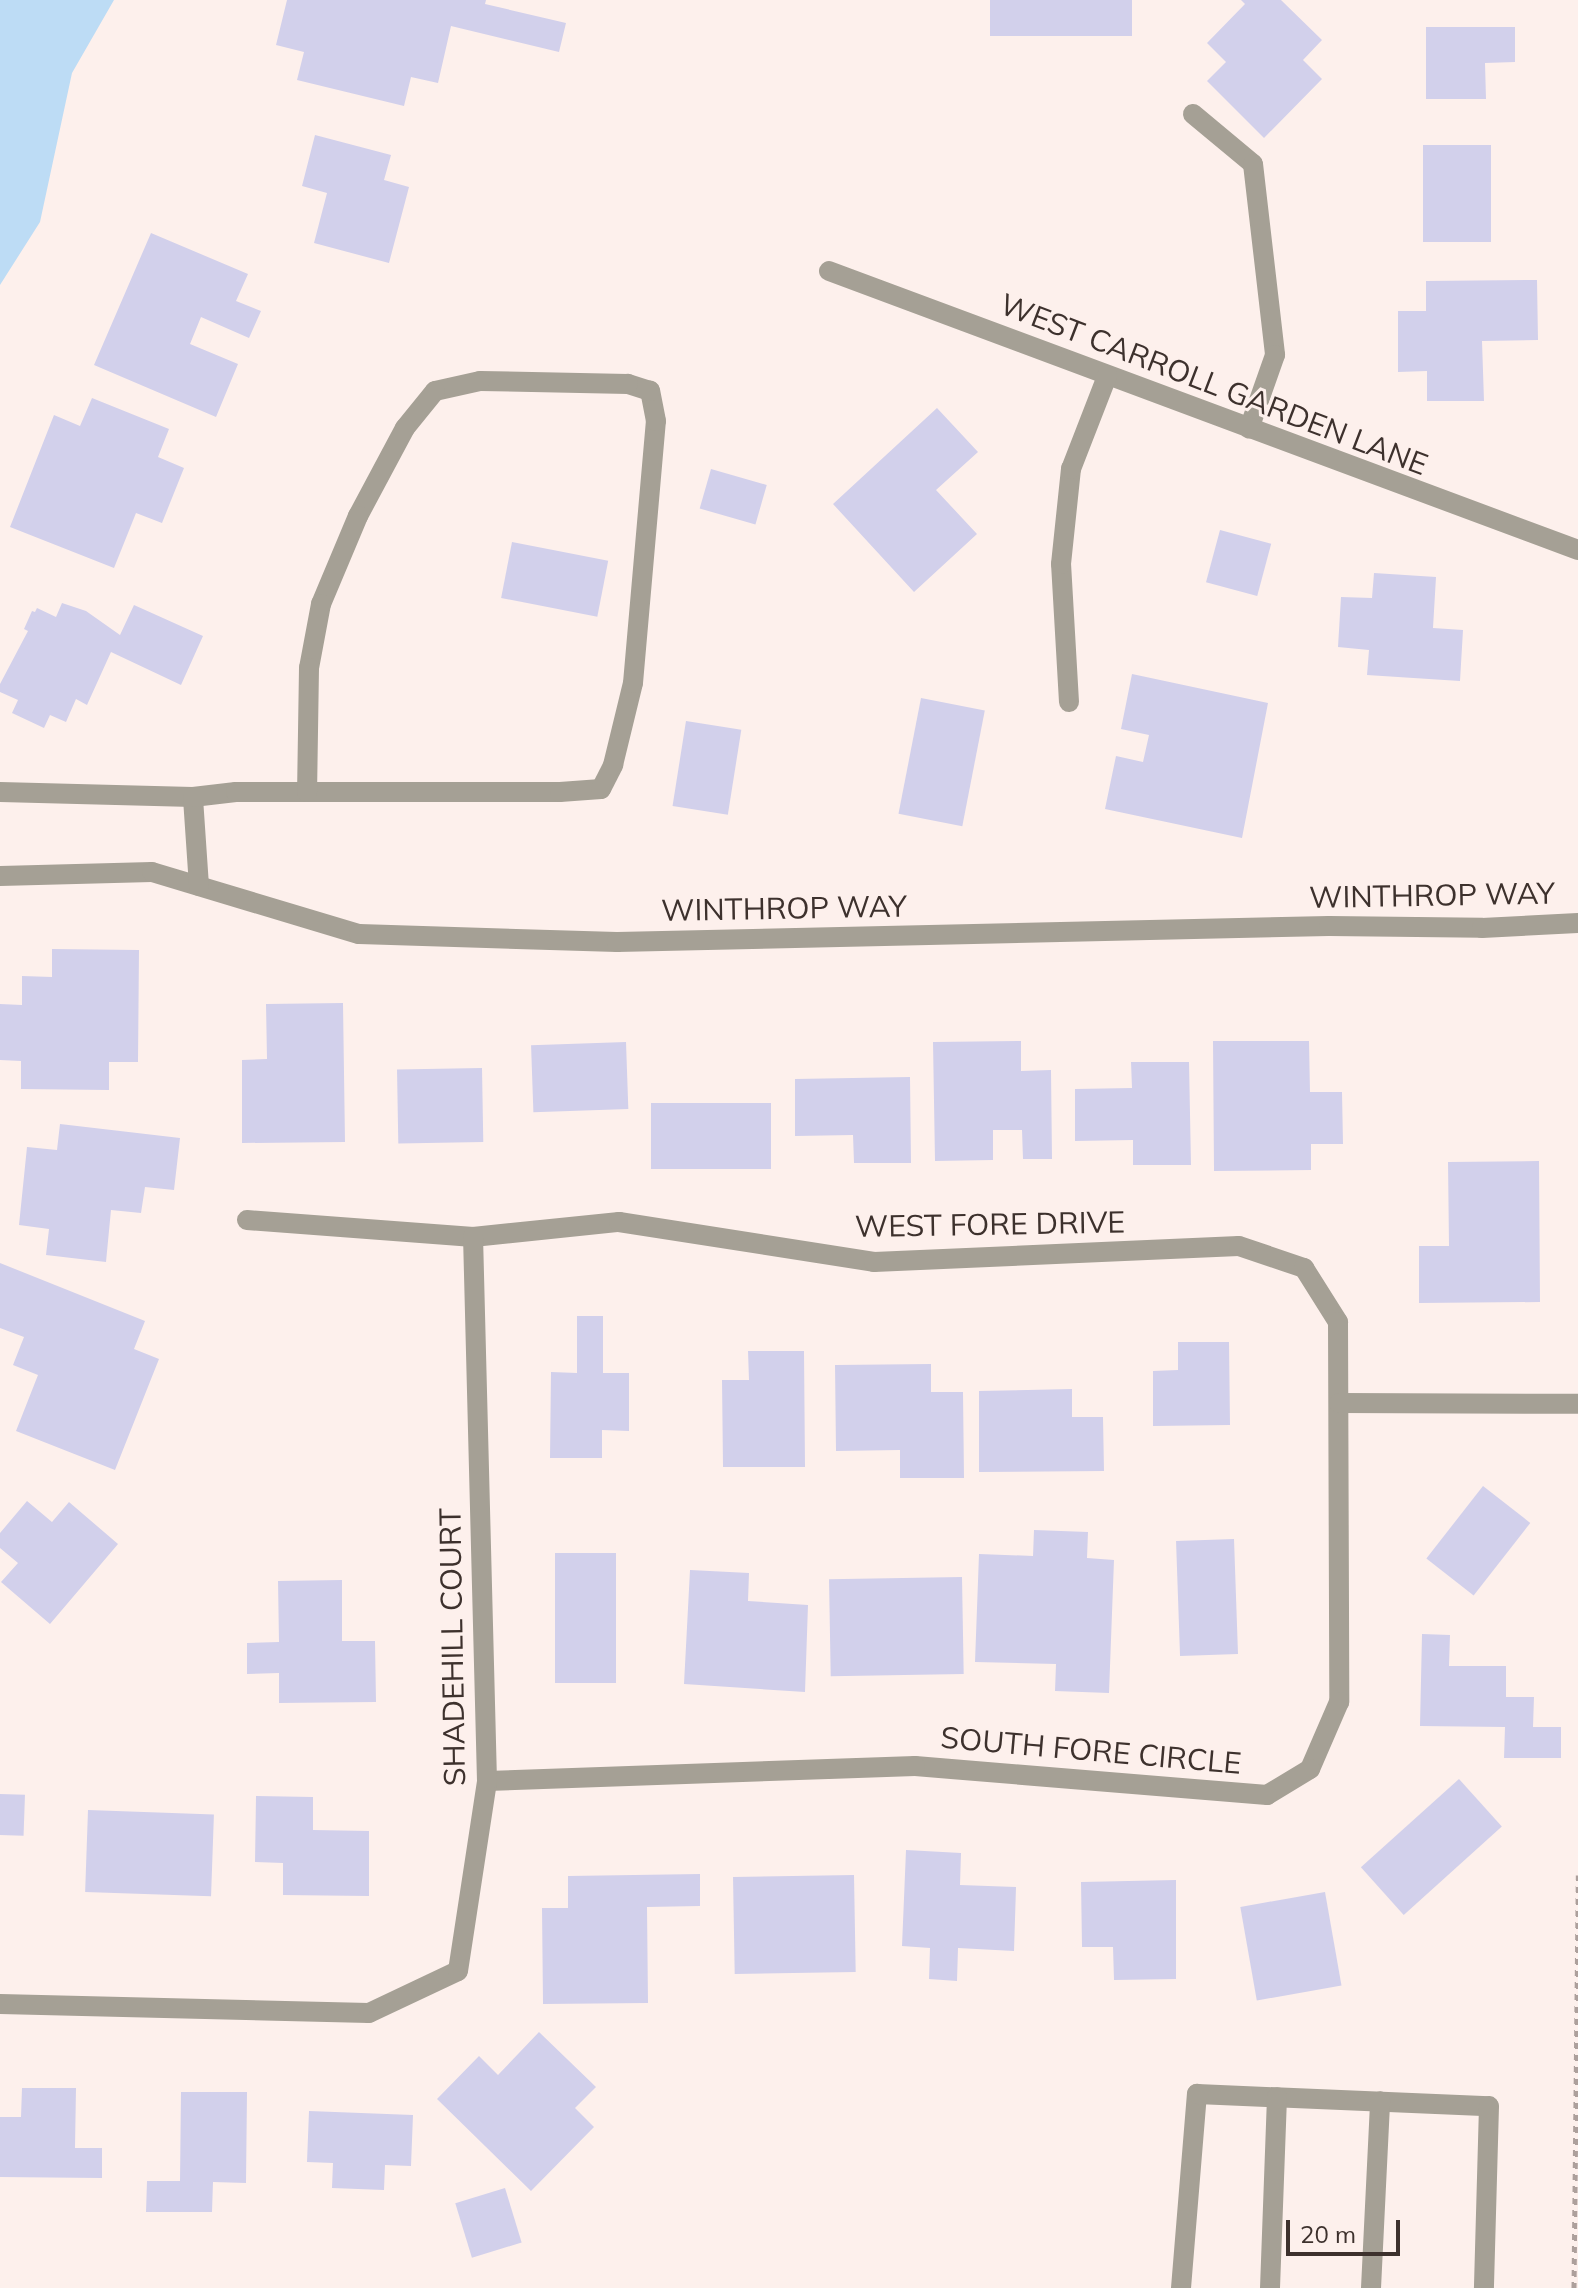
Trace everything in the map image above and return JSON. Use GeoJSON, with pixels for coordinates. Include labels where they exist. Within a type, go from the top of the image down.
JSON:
{"type":"FeatureCollection","features":[{"type":"Feature","properties":{"kind":"street"},"geometry":{"type":"LineString","coordinates":[[1193,114],[1253,164],[1275,355],[1249,429]]}},
{"type":"Feature","properties":{"kind":"street","name":"WEST CARROLL GARDEN LANE"},"geometry":{"type":"LineString","coordinates":[[829,271],[1578,550]]}},
{"type":"Feature","properties":{"kind":"street"},"geometry":{"type":"LineString","coordinates":[[1069,702],[1061,564],[1071,469],[1107,376]]}},
{"type":"Feature","properties":{"kind":"street"},"geometry":{"type":"LineString","coordinates":[[0,792],[193,797],[236,792],[307,792],[601,789],[613,765],[633,683],[656,421],[650,391],[628,384],[480,381],[435,391],[398,440],[358,516],[321,604],[309,668],[307,792]]}},
{"type":"Feature","properties":{"kind":"street"},"geometry":{"type":"LineString","coordinates":[[193,797],[199,886]]}},
{"type":"Feature","properties":{"kind":"street","name":"WINTHROP WAY"},"geometry":{"type":"LineString","coordinates":[[0,876],[152,872],[359,934],[572,941],[1329,926],[1482,928],[1578,923]]}},
{"type":"Feature","properties":{"kind":"street","name":"WEST FORE DRIVE"},"geometry":{"type":"LineString","coordinates":[[247,1220],[473,1237],[619,1222],[874,1262],[1239,1246],[1304,1268],[1338,1322],[1339,1403]]}},
{"type":"Feature","properties":{"kind":"street","name":"SHADEHILL COURT"},"geometry":{"type":"LineString","coordinates":[[0,2004],[369,2013],[458,1971],[487,1781],[473,1237]]}},
{"type":"Feature","properties":{"kind":"street"},"geometry":{"type":"LineString","coordinates":[[1339,1403],[1578,1404]]}},
{"type":"Feature","properties":{"kind":"street","name":"SOUTH FORE CIRCLE"},"geometry":{"type":"LineString","coordinates":[[487,1781],[915,1766],[1267,1795],[1310,1769],[1339,1702],[1339,1403]]}},
{"type":"Feature","properties":{"kind":"street"},"geometry":{"type":"LineString","coordinates":[[1181,2288],[1197,2094],[1489,2106],[1484,2288]]}},
{"type":"Feature","properties":{"kind":"street"},"geometry":{"type":"LineString","coordinates":[[1270,2288],[1277,2097]]}},
{"type":"Feature","properties":{"kind":"street"},"geometry":{"type":"LineString","coordinates":[[1371,2288],[1380,2101]]}},
{"type":"Feature","properties":{"kind":"path"},"geometry":{"type":"LineString","coordinates":[[1574,2288],[1578,1875]]}},
{"type":"Feature","properties":{"kind":"water"},"geometry":{"type":"Polygon","coordinates":[[[0,0],[114,0],[72,73],[40,222],[0,285],[0,0]]]}},
{"type":"Feature","properties":{"kind":"building"},"geometry":{"type":"Polygon","coordinates":[[[287,0],[486,0],[485,4],[566,23],[559,52],[451,26],[438,83],[411,77],[404,106],[297,80],[304,52],[276,45],[287,0]]]}},
{"type":"Feature","properties":{"kind":"building"},"geometry":{"type":"Polygon","coordinates":[[[990,0],[1132,0],[1132,36],[990,36],[990,0]]]}},
{"type":"Feature","properties":{"kind":"building"},"geometry":{"type":"Polygon","coordinates":[[[1241,0],[1281,0],[1322,40],[1303,60],[1322,79],[1264,138],[1207,81],[1226,62],[1207,43],[1245,4],[1241,0]]]}},
{"type":"Feature","properties":{"kind":"building"},"geometry":{"type":"Polygon","coordinates":[[[1426,27],[1515,27],[1515,62],[1485,63],[1486,99],[1426,99],[1426,27]]]}},
{"type":"Feature","properties":{"kind":"building"},"geometry":{"type":"Polygon","coordinates":[[[315,135],[391,155],[384,180],[409,187],[389,263],[314,243],[327,193],[302,186],[315,135]]]}},
{"type":"Feature","properties":{"kind":"building"},"geometry":{"type":"Polygon","coordinates":[[[1423,145],[1491,145],[1491,242],[1423,242],[1423,145]]]}},
{"type":"Feature","properties":{"kind":"building"},"geometry":{"type":"Polygon","coordinates":[[[151,233],[248,274],[236,301],[261,311],[249,338],[201,317],[190,344],[238,364],[216,417],[94,365],[151,233]]]}},
{"type":"Feature","properties":{"kind":"building"},"geometry":{"type":"Polygon","coordinates":[[[1537,280],[1538,340],[1482,341],[1484,401],[1427,401],[1427,371],[1398,372],[1398,311],[1426,311],[1426,281],[1537,280]]]}},
{"type":"Feature","properties":{"kind":"building"},"geometry":{"type":"Polygon","coordinates":[[[92,398],[169,429],[158,457],[184,468],[162,523],[136,513],[114,568],[10,527],[54,415],[80,426],[92,398]]]}},
{"type":"Feature","properties":{"kind":"building"},"geometry":{"type":"Polygon","coordinates":[[[937,408],[978,452],[936,490],[977,534],[914,592],[833,504],[937,408]]]}},
{"type":"Feature","properties":{"kind":"building"},"geometry":{"type":"Polygon","coordinates":[[[711,469],[767,485],[755,524],[700,508],[711,469]]]}},
{"type":"Feature","properties":{"kind":"building"},"geometry":{"type":"Polygon","coordinates":[[[1220,530],[1271,544],[1257,596],[1206,582],[1220,530]]]}},
{"type":"Feature","properties":{"kind":"building"},"geometry":{"type":"Polygon","coordinates":[[[512,542],[608,561],[597,617],[501,598],[512,542]]]}},
{"type":"Feature","properties":{"kind":"building"},"geometry":{"type":"Polygon","coordinates":[[[1374,573],[1436,577],[1433,628],[1463,630],[1460,681],[1367,675],[1369,650],[1338,647],[1341,597],[1372,598],[1374,573]]]}},
{"type":"Feature","properties":{"kind":"building"},"geometry":{"type":"Polygon","coordinates":[[[62,603],[86,611],[120,635],[134,605],[203,636],[181,685],[111,652],[87,705],[76,699],[66,722],[50,715],[44,728],[12,713],[18,700],[0,692],[0,684],[28,631],[24,629],[32,611],[35,612],[37,608],[56,617],[62,603]]]}},
{"type":"Feature","properties":{"kind":"building"},"geometry":{"type":"Polygon","coordinates":[[[1132,674],[1268,703],[1242,838],[1105,809],[1116,756],[1143,762],[1149,735],[1121,729],[1132,674]]]}},
{"type":"Feature","properties":{"kind":"building"},"geometry":{"type":"Polygon","coordinates":[[[921,698],[985,710],[962,826],[898,814],[921,698]]]}},
{"type":"Feature","properties":{"kind":"building"},"geometry":{"type":"Polygon","coordinates":[[[686,721],[741,730],[728,815],[673,806],[686,721]]]}},
{"type":"Feature","properties":{"kind":"building"},"geometry":{"type":"Polygon","coordinates":[[[52,949],[139,950],[138,1062],[109,1062],[109,1090],[21,1089],[21,1061],[0,1060],[0,1004],[22,1005],[22,976],[52,977],[52,949]]]}},
{"type":"Feature","properties":{"kind":"building"},"geometry":{"type":"Polygon","coordinates":[[[343,1003],[345,1142],[242,1143],[242,1060],[267,1059],[266,1004],[343,1003]]]}},
{"type":"Feature","properties":{"kind":"building"},"geometry":{"type":"Polygon","coordinates":[[[1021,1041],[1021,1071],[1051,1070],[1052,1159],[1023,1159],[1022,1130],[993,1130],[993,1160],[935,1161],[933,1042],[1021,1041]]]}},
{"type":"Feature","properties":{"kind":"building"},"geometry":{"type":"Polygon","coordinates":[[[1213,1041],[1309,1041],[1310,1092],[1342,1092],[1343,1144],[1311,1144],[1311,1170],[1214,1171],[1213,1041]]]}},
{"type":"Feature","properties":{"kind":"building"},"geometry":{"type":"Polygon","coordinates":[[[626,1042],[628,1109],[533,1112],[531,1045],[626,1042]]]}},
{"type":"Feature","properties":{"kind":"building"},"geometry":{"type":"Polygon","coordinates":[[[1131,1062],[1189,1062],[1191,1165],[1133,1165],[1133,1140],[1075,1141],[1075,1089],[1132,1088],[1131,1062]]]}},
{"type":"Feature","properties":{"kind":"building"},"geometry":{"type":"Polygon","coordinates":[[[482,1068],[483,1142],[398,1143],[397,1069],[482,1068]]]}},
{"type":"Feature","properties":{"kind":"building"},"geometry":{"type":"Polygon","coordinates":[[[910,1077],[911,1163],[854,1163],[853,1135],[795,1136],[795,1079],[910,1077]]]}},
{"type":"Feature","properties":{"kind":"building"},"geometry":{"type":"Polygon","coordinates":[[[651,1103],[771,1103],[771,1169],[651,1169],[651,1103]]]}},
{"type":"Feature","properties":{"kind":"building"},"geometry":{"type":"Polygon","coordinates":[[[60,1124],[180,1138],[174,1190],[145,1187],[141,1213],[111,1210],[106,1262],[46,1255],[49,1229],[19,1225],[27,1147],[57,1150],[60,1124]]]}},
{"type":"Feature","properties":{"kind":"building"},"geometry":{"type":"Polygon","coordinates":[[[1539,1161],[1540,1302],[1419,1303],[1419,1246],[1449,1246],[1448,1162],[1539,1161]]]}},
{"type":"Feature","properties":{"kind":"building"},"geometry":{"type":"Polygon","coordinates":[[[0,1263],[145,1321],[134,1349],[159,1359],[115,1470],[16,1431],[38,1375],[13,1365],[24,1337],[0,1328],[0,1263]]]}},
{"type":"Feature","properties":{"kind":"building"},"geometry":{"type":"Polygon","coordinates":[[[577,1316],[603,1316],[603,1373],[629,1373],[629,1431],[602,1430],[602,1458],[550,1458],[551,1372],[577,1373],[577,1316]]]}},
{"type":"Feature","properties":{"kind":"building"},"geometry":{"type":"Polygon","coordinates":[[[1178,1342],[1229,1342],[1230,1425],[1153,1426],[1153,1371],[1178,1370],[1178,1342]]]}},
{"type":"Feature","properties":{"kind":"building"},"geometry":{"type":"Polygon","coordinates":[[[748,1351],[804,1351],[805,1467],[723,1467],[722,1380],[749,1380],[748,1351]]]}},
{"type":"Feature","properties":{"kind":"building"},"geometry":{"type":"Polygon","coordinates":[[[931,1364],[931,1392],[963,1392],[964,1478],[900,1478],[900,1450],[836,1451],[835,1365],[931,1364]]]}},
{"type":"Feature","properties":{"kind":"building"},"geometry":{"type":"Polygon","coordinates":[[[1072,1389],[1072,1417],[1103,1417],[1104,1471],[979,1472],[979,1391],[1072,1389]]]}},
{"type":"Feature","properties":{"kind":"building"},"geometry":{"type":"Polygon","coordinates":[[[1483,1486],[1530,1523],[1474,1595],[1426,1558],[1483,1486]]]}},
{"type":"Feature","properties":{"kind":"building"},"geometry":{"type":"Polygon","coordinates":[[[27,1501],[52,1522],[69,1502],[118,1544],[50,1624],[1,1582],[18,1563],[0,1548],[0,1533],[27,1501]]]}},
{"type":"Feature","properties":{"kind":"building"},"geometry":{"type":"Polygon","coordinates":[[[1034,1530],[1088,1532],[1087,1558],[1114,1560],[1109,1693],[1055,1691],[1056,1664],[975,1662],[979,1554],[1033,1556],[1034,1530]]]}},
{"type":"Feature","properties":{"kind":"building"},"geometry":{"type":"Polygon","coordinates":[[[1234,1539],[1238,1654],[1180,1656],[1176,1541],[1234,1539]]]}},
{"type":"Feature","properties":{"kind":"building"},"geometry":{"type":"Polygon","coordinates":[[[555,1553],[616,1553],[616,1683],[555,1683],[555,1553]]]}},
{"type":"Feature","properties":{"kind":"building"},"geometry":{"type":"Polygon","coordinates":[[[690,1570],[749,1573],[748,1601],[808,1605],[805,1692],[684,1684],[690,1570]]]}},
{"type":"Feature","properties":{"kind":"building"},"geometry":{"type":"Polygon","coordinates":[[[962,1577],[964,1674],[831,1676],[829,1579],[962,1577]]]}},
{"type":"Feature","properties":{"kind":"building"},"geometry":{"type":"Polygon","coordinates":[[[342,1580],[342,1641],[375,1641],[376,1702],[279,1703],[279,1673],[247,1674],[247,1643],[279,1642],[278,1581],[342,1580]]]}},
{"type":"Feature","properties":{"kind":"building"},"geometry":{"type":"Polygon","coordinates":[[[1422,1634],[1450,1635],[1449,1666],[1506,1666],[1506,1697],[1534,1697],[1533,1727],[1561,1727],[1561,1758],[1504,1758],[1505,1727],[1420,1726],[1422,1634]]]}},
{"type":"Feature","properties":{"kind":"building"},"geometry":{"type":"Polygon","coordinates":[[[1459,1779],[1502,1827],[1404,1915],[1361,1867],[1459,1779]]]}},
{"type":"Feature","properties":{"kind":"building"},"geometry":{"type":"Polygon","coordinates":[[[0,1794],[25,1795],[24,1836],[0,1835],[0,1794]]]}},
{"type":"Feature","properties":{"kind":"building"},"geometry":{"type":"Polygon","coordinates":[[[256,1796],[313,1797],[313,1830],[369,1831],[369,1896],[283,1895],[283,1863],[255,1862],[256,1796]]]}},
{"type":"Feature","properties":{"kind":"building"},"geometry":{"type":"Polygon","coordinates":[[[88,1810],[214,1814],[211,1896],[85,1892],[88,1810]]]}},
{"type":"Feature","properties":{"kind":"building"},"geometry":{"type":"Polygon","coordinates":[[[906,1850],[961,1853],[960,1885],[1016,1887],[1014,1951],[958,1948],[957,1981],[929,1979],[930,1948],[902,1946],[906,1850]]]}},
{"type":"Feature","properties":{"kind":"building"},"geometry":{"type":"Polygon","coordinates":[[[700,1874],[700,1906],[647,1907],[648,2003],[543,2004],[542,1908],[568,1908],[568,1876],[700,1874]]]}},
{"type":"Feature","properties":{"kind":"building"},"geometry":{"type":"Polygon","coordinates":[[[854,1875],[856,1972],[735,1974],[733,1877],[854,1875]]]}},
{"type":"Feature","properties":{"kind":"building"},"geometry":{"type":"Polygon","coordinates":[[[1176,1880],[1176,1979],[1114,1980],[1113,1947],[1082,1947],[1081,1882],[1176,1880]]]}},
{"type":"Feature","properties":{"kind":"building"},"geometry":{"type":"Polygon","coordinates":[[[1325,1892],[1341,1986],[1257,2000],[1240,1907],[1325,1892]]]}},
{"type":"Feature","properties":{"kind":"building"},"geometry":{"type":"Polygon","coordinates":[[[539,2032],[596,2087],[575,2108],[594,2127],[531,2191],[437,2099],[479,2056],[498,2075],[539,2032]]]}},
{"type":"Feature","properties":{"kind":"building"},"geometry":{"type":"Polygon","coordinates":[[[22,2088],[76,2088],[75,2148],[102,2148],[102,2178],[0,2177],[0,2117],[21,2117],[22,2088]]]}},
{"type":"Feature","properties":{"kind":"building"},"geometry":{"type":"Polygon","coordinates":[[[181,2092],[247,2092],[246,2183],[213,2182],[212,2212],[146,2212],[147,2181],[180,2181],[181,2092]]]}},
{"type":"Feature","properties":{"kind":"building"},"geometry":{"type":"Polygon","coordinates":[[[309,2111],[413,2115],[411,2166],[385,2165],[384,2190],[332,2188],[333,2163],[307,2162],[309,2111]]]}},
{"type":"Feature","properties":{"kind":"building"},"geometry":{"type":"Polygon","coordinates":[[[505,2188],[522,2243],[472,2258],[455,2203],[505,2188]]]}}]}
